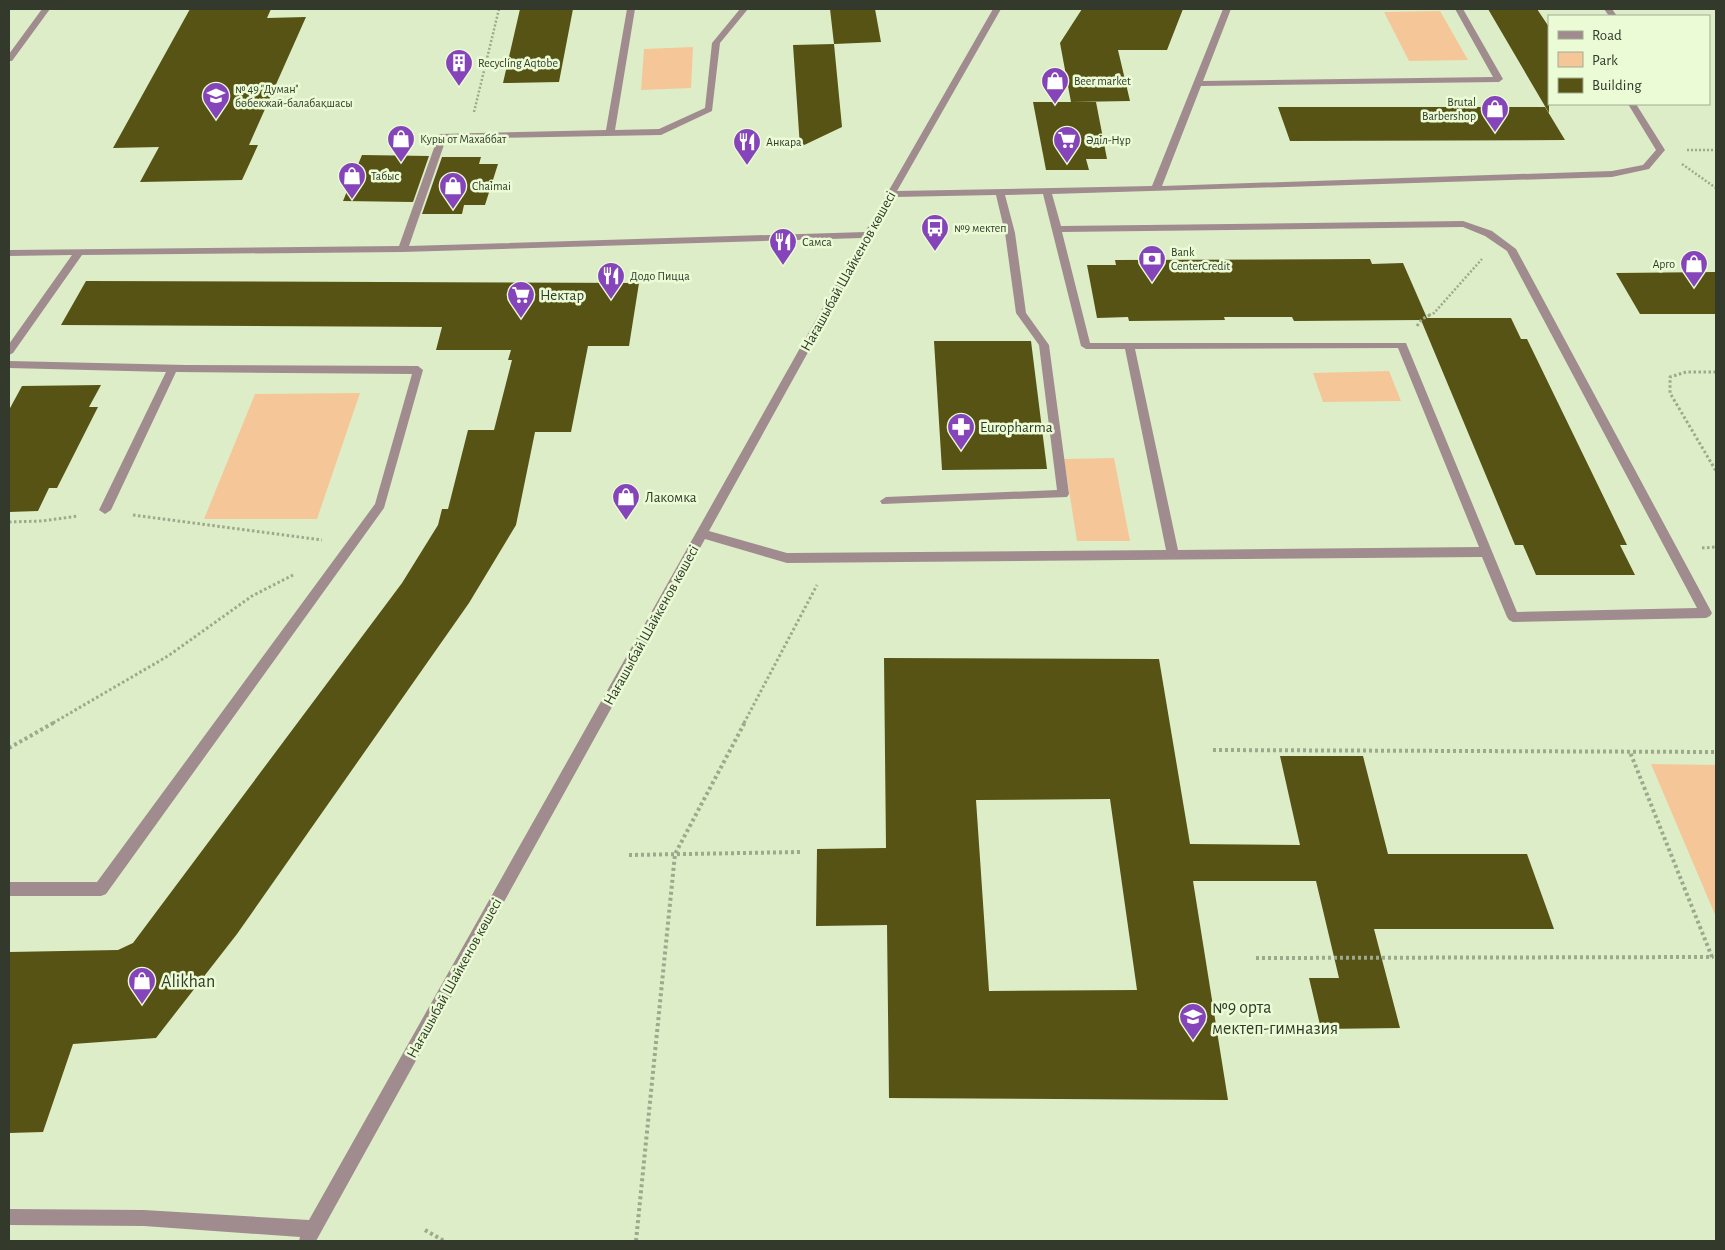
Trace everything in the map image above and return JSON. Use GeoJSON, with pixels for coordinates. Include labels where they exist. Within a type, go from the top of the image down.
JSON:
{"type":"FeatureCollection","features":[{"type":"Feature","properties":{"kind":"street"},"geometry":{"type":"LineString","coordinates":[[9,59],[46,9]]}},
{"type":"Feature","properties":{"kind":"street"},"geometry":{"type":"LineString","coordinates":[[610,132],[631,9]]}},
{"type":"Feature","properties":{"kind":"street"},"geometry":{"type":"LineString","coordinates":[[403,249],[442,136],[660,132],[708,109],[716,43],[744,9]]}},
{"type":"Feature","properties":{"kind":"street","name":"Нағашыбай Шайкенов көшесі"},"geometry":{"type":"LineString","coordinates":[[311,1235],[868,235],[997,9]]}},
{"type":"Feature","properties":{"kind":"street"},"geometry":{"type":"LineString","coordinates":[[1156,189],[1227,9]]}},
{"type":"Feature","properties":{"kind":"street"},"geometry":{"type":"LineString","coordinates":[[1197,84],[1499,79],[1459,9]]}},
{"type":"Feature","properties":{"kind":"street"},"geometry":{"type":"LineString","coordinates":[[891,194],[1156,189],[1612,174],[1646,167],[1661,150],[1633,105]]}},
{"type":"Feature","properties":{"kind":"street"},"geometry":{"type":"LineString","coordinates":[[1046,191],[1058,229],[1086,346],[1402,345],[1513,617],[1706,613],[1511,249],[1500,238],[1463,224],[1058,229]]}},
{"type":"Feature","properties":{"kind":"street"},"geometry":{"type":"LineString","coordinates":[[886,501],[1063,494],[1044,345],[1021,313],[1010,233],[1000,192]]}},
{"type":"Feature","properties":{"kind":"street"},"geometry":{"type":"LineString","coordinates":[[9,253],[403,249],[868,235]]}},
{"type":"Feature","properties":{"kind":"street"},"geometry":{"type":"LineString","coordinates":[[9,351],[79,252]]}},
{"type":"Feature","properties":{"kind":"street"},"geometry":{"type":"LineString","coordinates":[[1129,346],[1173,555]]}},
{"type":"Feature","properties":{"kind":"street"},"geometry":{"type":"LineString","coordinates":[[9,364],[173,368],[418,370],[380,506],[101,889],[9,889]]}},
{"type":"Feature","properties":{"kind":"street"},"geometry":{"type":"LineString","coordinates":[[105,510],[173,368]]}},
{"type":"Feature","properties":{"kind":"street"},"geometry":{"type":"LineString","coordinates":[[702,534],[787,558],[1485,552]]}},
{"type":"Feature","properties":{"kind":"street"},"geometry":{"type":"LineString","coordinates":[[9,1216],[144,1218],[311,1235]]}},
{"type":"Feature","properties":{"kind":"path"},"geometry":{"type":"LineString","coordinates":[[468,136],[499,9]]}},
{"type":"Feature","properties":{"kind":"path"},"geometry":{"type":"LineString","coordinates":[[1661,150],[1716,188]]}},
{"type":"Feature","properties":{"kind":"path"},"geometry":{"type":"LineString","coordinates":[[1402,345],[1422,319],[1434,314],[1500,238]]}},
{"type":"Feature","properties":{"kind":"path"},"geometry":{"type":"LineString","coordinates":[[1716,372],[1686,372],[1670,377],[1670,393],[1716,471]]}},
{"type":"Feature","properties":{"kind":"path"},"geometry":{"type":"LineString","coordinates":[[9,522],[42,521],[105,510],[197,526],[254,530],[352,544]]}},
{"type":"Feature","properties":{"kind":"path"},"geometry":{"type":"LineString","coordinates":[[9,748],[168,656],[252,596],[294,575]]}},
{"type":"Feature","properties":{"kind":"path"},"geometry":{"type":"LineString","coordinates":[[636,1241],[675,854],[820,580]]}},
{"type":"Feature","properties":{"kind":"path"},"geometry":{"type":"LineString","coordinates":[[1214,750],[1716,752]]}},
{"type":"Feature","properties":{"kind":"path"},"geometry":{"type":"LineString","coordinates":[[1256,958],[1712,957],[1630,752]]}},
{"type":"Feature","properties":{"kind":"path"},"geometry":{"type":"LineString","coordinates":[[628,855],[801,852]]}},
{"type":"Feature","properties":{"kind":"path"},"geometry":{"type":"LineString","coordinates":[[425,1230],[444,1241]]}},
{"type":"Feature","properties":{"kind":"green space"},"geometry":{"type":"Polygon","coordinates":[[[1440,11],[1468,60],[1409,61],[1384,12],[1440,11]]]}},
{"type":"Feature","properties":{"kind":"green space"},"geometry":{"type":"Polygon","coordinates":[[[693,47],[691,88],[641,90],[644,49],[693,47]]]}},
{"type":"Feature","properties":{"kind":"green space"},"geometry":{"type":"Polygon","coordinates":[[[1389,371],[1401,401],[1323,402],[1313,373],[1389,371]]]}},
{"type":"Feature","properties":{"kind":"green space"},"geometry":{"type":"Polygon","coordinates":[[[360,393],[317,519],[204,519],[255,394],[360,393]]]}},
{"type":"Feature","properties":{"kind":"green space"},"geometry":{"type":"Polygon","coordinates":[[[1114,458],[1130,541],[1077,541],[1064,459],[1114,458]]]}},
{"type":"Feature","properties":{"kind":"green space"},"geometry":{"type":"Polygon","coordinates":[[[1651,764],[1716,765],[1716,917],[1651,764]]]}},
{"type":"Feature","properties":{"kind":"building"},"geometry":{"type":"Polygon","coordinates":[[[190,9],[271,9],[267,18],[306,17],[249,145],[258,145],[242,180],[140,182],[159,147],[113,148],[190,9]]]}},
{"type":"Feature","properties":{"kind":"building"},"geometry":{"type":"Polygon","coordinates":[[[520,9],[573,9],[559,82],[503,83],[520,9]]]}},
{"type":"Feature","properties":{"kind":"building"},"geometry":{"type":"Polygon","coordinates":[[[830,9],[875,9],[881,42],[834,44],[830,9]]]}},
{"type":"Feature","properties":{"kind":"building"},"geometry":{"type":"Polygon","coordinates":[[[1082,9],[1183,9],[1167,50],[1118,50],[1130,101],[1071,102],[1060,43],[1082,9]]]}},
{"type":"Feature","properties":{"kind":"building"},"geometry":{"type":"Polygon","coordinates":[[[1488,9],[1537,9],[1548,26],[1549,113],[1488,9]]]}},
{"type":"Feature","properties":{"kind":"building"},"geometry":{"type":"Polygon","coordinates":[[[834,44],[842,127],[800,147],[793,45],[834,44]]]}},
{"type":"Feature","properties":{"kind":"building"},"geometry":{"type":"Polygon","coordinates":[[[1033,102],[1096,102],[1107,159],[1086,159],[1089,170],[1046,170],[1033,102]]]}},
{"type":"Feature","properties":{"kind":"building"},"geometry":{"type":"Polygon","coordinates":[[[1278,107],[1545,107],[1565,140],[1290,141],[1278,107]]]}},
{"type":"Feature","properties":{"kind":"building"},"geometry":{"type":"Polygon","coordinates":[[[362,155],[429,156],[413,202],[343,201],[362,155]]]}},
{"type":"Feature","properties":{"kind":"building"},"geometry":{"type":"Polygon","coordinates":[[[442,157],[481,157],[479,164],[498,164],[485,205],[464,205],[462,214],[422,214],[442,157]]]}},
{"type":"Feature","properties":{"kind":"building"},"geometry":{"type":"Polygon","coordinates":[[[1370,259],[1372,264],[1403,263],[1427,318],[1511,318],[1521,339],[1527,339],[1627,545],[1620,545],[1635,575],[1536,575],[1523,545],[1515,545],[1421,320],[1294,321],[1292,317],[1224,317],[1225,320],[1129,321],[1128,317],[1097,318],[1087,265],[1116,265],[1115,260],[1370,259]]]}},
{"type":"Feature","properties":{"kind":"building"},"geometry":{"type":"Polygon","coordinates":[[[1716,272],[1716,314],[1640,314],[1616,273],[1716,272]]]}},
{"type":"Feature","properties":{"kind":"building"},"geometry":{"type":"Polygon","coordinates":[[[86,281],[639,283],[629,346],[588,346],[571,432],[535,432],[516,525],[469,603],[237,934],[156,1038],[73,1044],[43,1132],[9,1133],[9,952],[118,950],[133,943],[402,583],[438,525],[442,509],[448,509],[468,430],[494,430],[512,360],[508,360],[511,350],[436,350],[442,327],[61,325],[86,281]]]}},
{"type":"Feature","properties":{"kind":"building"},"geometry":{"type":"Polygon","coordinates":[[[934,341],[1031,341],[1047,469],[942,470],[934,341]]]}},
{"type":"Feature","properties":{"kind":"building"},"geometry":{"type":"Polygon","coordinates":[[[101,385],[89,407],[98,407],[57,488],[49,488],[38,511],[9,512],[9,410],[22,386],[101,385]]]}},
{"type":"Feature","properties":{"kind":"building"},"geometry":{"type":"Polygon","coordinates":[[[884,658],[1159,659],[1190,844],[1300,845],[1280,756],[1363,756],[1388,854],[1527,854],[1554,929],[1374,929],[1400,1028],[1321,1029],[1309,978],[1339,978],[1316,881],[1193,881],[1228,1100],[889,1098],[887,925],[816,926],[817,849],[886,848],[884,658]],[[1110,799],[976,800],[989,991],[1137,990],[1110,799]]]}},
{"type":"Feature","properties":{"kind":"place","name":"Recycling Aqtobe"},"geometry":{"type":"Point","coordinates":[459,87]}},
{"type":"Feature","properties":{"kind":"place","name":"Beer market"},"geometry":{"type":"Point","coordinates":[1055,105]}},
{"type":"Feature","properties":{"kind":"place","name":"№ 49 \"Думан\" бөбекжай-балабақшасы"},"geometry":{"type":"Point","coordinates":[216,120]}},
{"type":"Feature","properties":{"kind":"place","name":"Brutal Barbershop"},"geometry":{"type":"Point","coordinates":[1495,133]}},
{"type":"Feature","properties":{"kind":"place","name":"Куры от Махаббат"},"geometry":{"type":"Point","coordinates":[401,163]}},
{"type":"Feature","properties":{"kind":"place","name":"Әділ-Нұр"},"geometry":{"type":"Point","coordinates":[1067,164]}},
{"type":"Feature","properties":{"kind":"place","name":"Анкара"},"geometry":{"type":"Point","coordinates":[747,166]}},
{"type":"Feature","properties":{"kind":"place","name":"Табыс"},"geometry":{"type":"Point","coordinates":[352,200]}},
{"type":"Feature","properties":{"kind":"place","name":"Chaimai"},"geometry":{"type":"Point","coordinates":[453,210]}},
{"type":"Feature","properties":{"kind":"place","name":"№9 мектеп"},"geometry":{"type":"Point","coordinates":[935,252]}},
{"type":"Feature","properties":{"kind":"place","name":"Самса"},"geometry":{"type":"Point","coordinates":[783,266]}},
{"type":"Feature","properties":{"kind":"place","name":"Bank CenterCredit"},"geometry":{"type":"Point","coordinates":[1152,283]}},
{"type":"Feature","properties":{"kind":"place","name":"Арго"},"geometry":{"type":"Point","coordinates":[1694,288]}},
{"type":"Feature","properties":{"kind":"place","name":"Додо Пицца"},"geometry":{"type":"Point","coordinates":[611,300]}},
{"type":"Feature","properties":{"kind":"place","name":"Нектар"},"geometry":{"type":"Point","coordinates":[521,319]}},
{"type":"Feature","properties":{"kind":"place","name":"Europharma"},"geometry":{"type":"Point","coordinates":[961,451]}},
{"type":"Feature","properties":{"kind":"place","name":"Лакомка"},"geometry":{"type":"Point","coordinates":[626,521]}},
{"type":"Feature","properties":{"kind":"place","name":"Alikhan"},"geometry":{"type":"Point","coordinates":[142,1005]}},
{"type":"Feature","properties":{"kind":"place","name":"№9 орта мектеп-гимназия"},"geometry":{"type":"Point","coordinates":[1193,1041]}}]}
